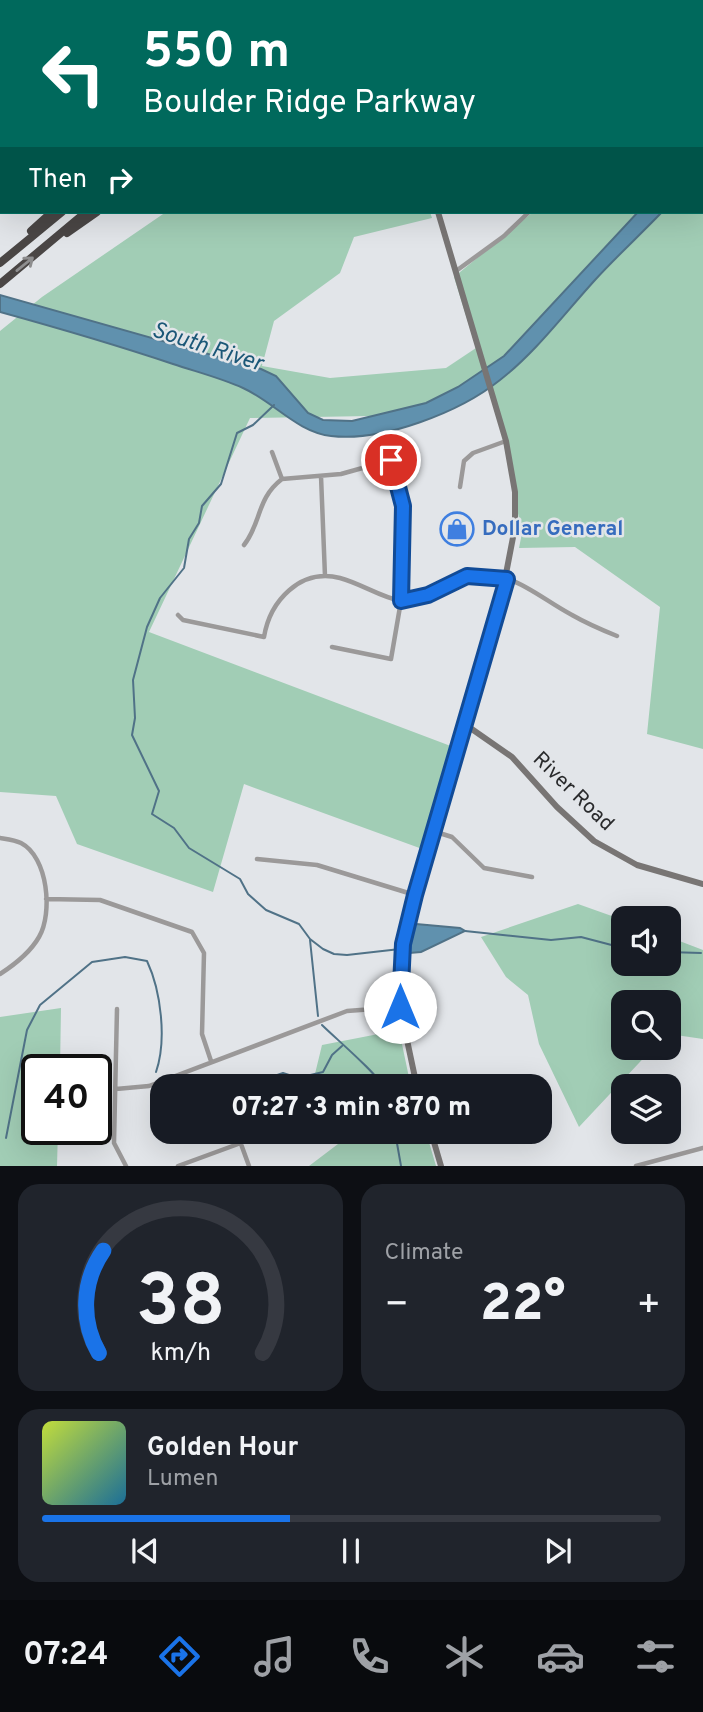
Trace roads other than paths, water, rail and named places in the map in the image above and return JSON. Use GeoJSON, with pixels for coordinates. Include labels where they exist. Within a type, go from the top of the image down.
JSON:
{"type":"FeatureCollection","features":[{"type":"Feature","properties":{"kind":"highway"},"geometry":{"type":"LineString","coordinates":[[0,262],[50,214]]}},
{"type":"Feature","properties":{"kind":"highway"},"geometry":{"type":"LineString","coordinates":[[0,262],[60,214]]}},
{"type":"Feature","properties":{"kind":"highway"},"geometry":{"type":"LineString","coordinates":[[0,284],[84,214]]}},
{"type":"Feature","properties":{"kind":"highway"},"geometry":{"type":"LineString","coordinates":[[50,243],[94,214]]}},
{"type":"Feature","properties":{"kind":"street"},"geometry":{"type":"LineString","coordinates":[[414,1074],[400,1007],[403,944],[433,831],[507,579],[515,527],[516,492],[506,441],[480,346],[439,214]]}},
{"type":"Feature","properties":{"kind":"street"},"geometry":{"type":"LineString","coordinates":[[455,271],[504,236],[527,214]]}},
{"type":"Feature","properties":{"kind":"street"},"geometry":{"type":"LineString","coordinates":[[460,487],[464,461],[473,453],[506,441]]}},
{"type":"Feature","properties":{"kind":"street"},"geometry":{"type":"LineString","coordinates":[[272,452],[282,479]]}},
{"type":"Feature","properties":{"kind":"street"},"geometry":{"type":"LineString","coordinates":[[244,545],[253,534],[262,499],[282,479],[356,471],[391,460],[403,506],[401,601],[391,659],[331,647]]}},
{"type":"Feature","properties":{"kind":"street"},"geometry":{"type":"LineString","coordinates":[[321,476],[325,576]]}},
{"type":"Feature","properties":{"kind":"street"},"geometry":{"type":"LineString","coordinates":[[178,615],[183,620],[264,637],[270,612],[284,594],[303,582],[325,576],[354,582],[401,601],[428,595],[467,576],[520,582],[571,615],[617,636]]}},
{"type":"Feature","properties":{"kind":"street","name":"River Road"},"geometry":{"type":"LineString","coordinates":[[466,725],[512,757],[557,807],[594,841],[637,865],[703,884]]}},
{"type":"Feature","properties":{"kind":"street"},"geometry":{"type":"LineString","coordinates":[[433,831],[452,836],[484,868],[532,877]]}},
{"type":"Feature","properties":{"kind":"street"},"geometry":{"type":"LineString","coordinates":[[0,838],[22,843],[34,855],[46,899],[41,935],[12,966],[0,974]]}},
{"type":"Feature","properties":{"kind":"street"},"geometry":{"type":"LineString","coordinates":[[257,859],[317,865],[415,895]]}},
{"type":"Feature","properties":{"kind":"street"},"geometry":{"type":"LineString","coordinates":[[46,899],[100,900],[192,932],[204,953],[202,1034],[211,1061]]}},
{"type":"Feature","properties":{"kind":"street"},"geometry":{"type":"LineString","coordinates":[[116,1089],[149,1086],[347,1011],[400,1007]]}},
{"type":"Feature","properties":{"kind":"street"},"geometry":{"type":"LineString","coordinates":[[117,1009],[114,1143],[126,1166]]}},
{"type":"Feature","properties":{"kind":"street"},"geometry":{"type":"LineString","coordinates":[[178,1166],[238,1144]]}},
{"type":"Feature","properties":{"kind":"street"},"geometry":{"type":"LineString","coordinates":[[241,1144],[249,1166]]}},
{"type":"Feature","properties":{"kind":"street"},"geometry":{"type":"LineString","coordinates":[[435,1144],[441,1166]]}},
{"type":"Feature","properties":{"kind":"street"},"geometry":{"type":"LineString","coordinates":[[636,1166],[703,1148]]}},
{"type":"Feature","properties":{"kind":"water","name":"South River"},"geometry":{"type":"Polygon","coordinates":[[[636,214],[660,214],[603,271],[538,345],[500,380],[464,403],[420,422],[352,437],[331,436],[307,429],[254,394],[226,381],[109,343],[0,312],[0,295],[261,369],[276,376],[308,413],[323,420],[352,421],[426,403],[458,387],[504,356],[636,214]]]}},
{"type":"Feature","properties":{"kind":"water"},"geometry":{"type":"Polygon","coordinates":[[[416,924],[460,928],[465,931],[421,952],[410,953],[409,933],[416,924]]]}},
{"type":"Feature","properties":{"kind":"waterway"},"geometry":{"type":"LineString","coordinates":[[274,405],[253,425],[237,433],[221,484],[202,506],[199,523],[189,539],[184,568],[160,598],[147,627],[133,680],[135,718],[132,735],[159,791],[152,814],[174,828],[189,848],[240,879],[248,894],[266,910],[299,924],[310,939],[334,954],[400,949]]}},
{"type":"Feature","properties":{"kind":"waterway"},"geometry":{"type":"LineString","coordinates":[[465,931],[551,940],[581,937],[611,945]]}},
{"type":"Feature","properties":{"kind":"waterway"},"geometry":{"type":"LineString","coordinates":[[310,940],[318,1016]]}},
{"type":"Feature","properties":{"kind":"waterway"},"geometry":{"type":"LineString","coordinates":[[681,952],[701,953]]}},
{"type":"Feature","properties":{"kind":"waterway"},"geometry":{"type":"LineString","coordinates":[[6,1138],[27,1030],[40,1005],[92,962],[125,957],[147,961],[156,986],[161,1016],[161,1045],[156,1072]]}},
{"type":"Feature","properties":{"kind":"waterway"},"geometry":{"type":"LineString","coordinates":[[322,1025],[373,1074]]}},
{"type":"Feature","properties":{"kind":"waterway"},"geometry":{"type":"LineString","coordinates":[[315,1074],[323,1072],[332,1055],[342,1046]]}},
{"type":"Feature","properties":{"kind":"waterway"},"geometry":{"type":"LineString","coordinates":[[280,1074],[286,1074]]}},
{"type":"Feature","properties":{"kind":"waterway"},"geometry":{"type":"LineString","coordinates":[[397,1144],[401,1166]]}},
{"type":"Feature","properties":{"kind":"place","name":"Dollar General"},"geometry":{"type":"Point","coordinates":[457,529]}}]}
